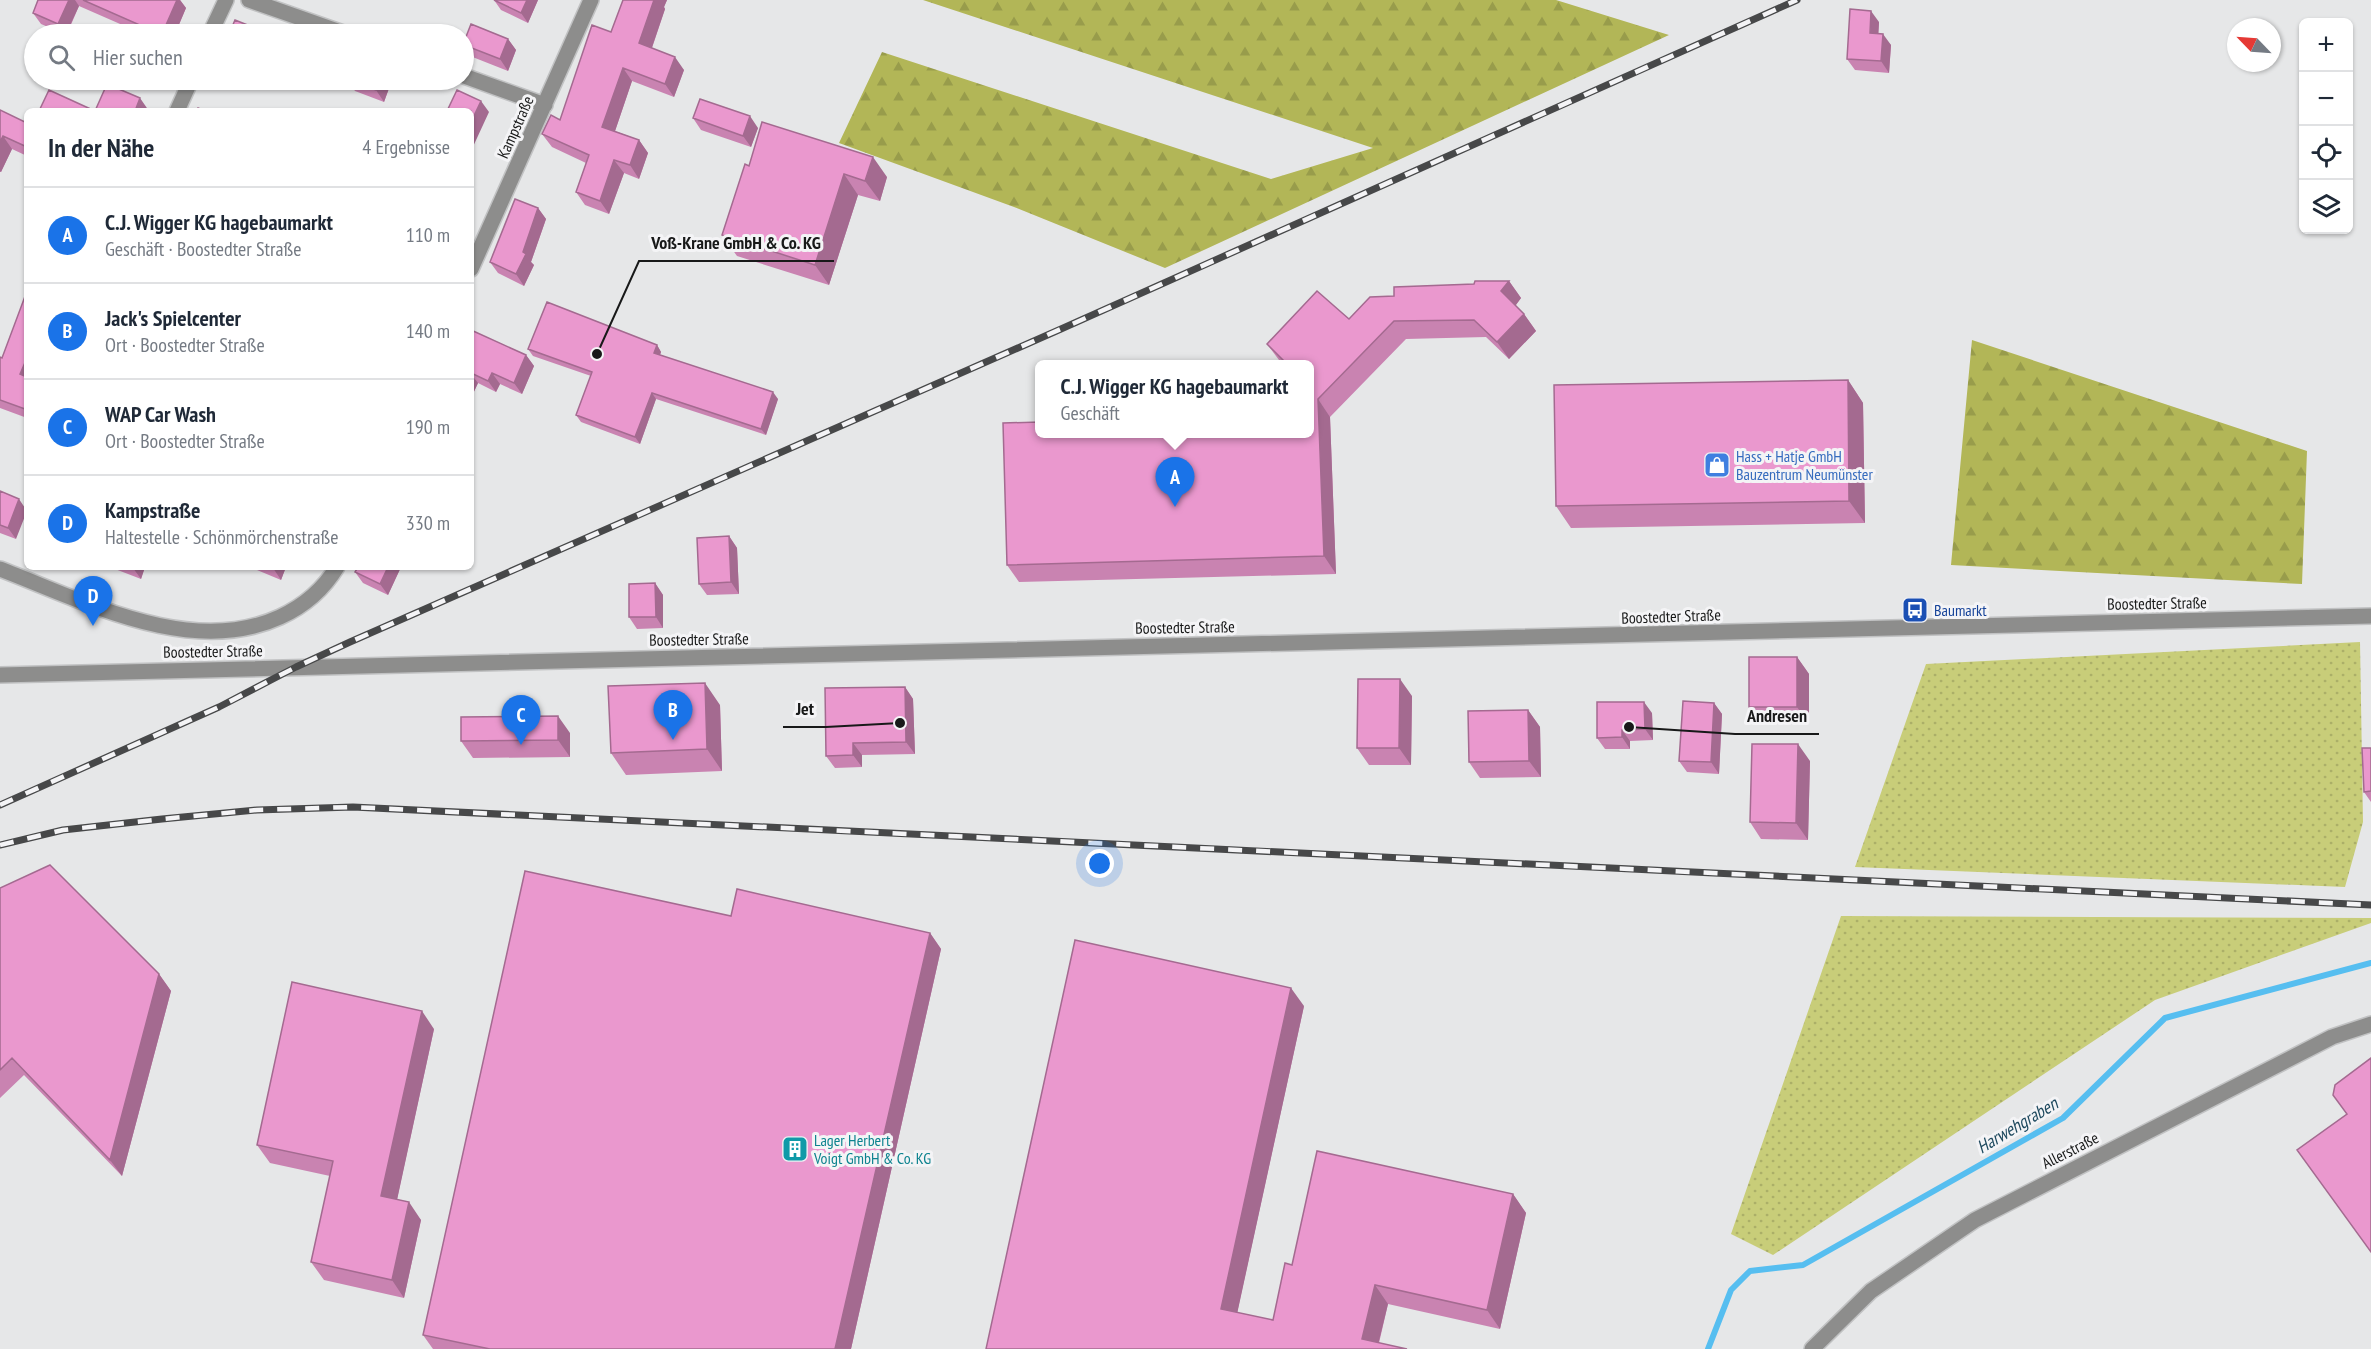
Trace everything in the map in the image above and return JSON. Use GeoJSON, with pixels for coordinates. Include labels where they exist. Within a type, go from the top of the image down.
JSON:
{"type":"FeatureCollection","features":[{"type":"Feature","properties":{"kind":"street"},"geometry":{"type":"LineString","coordinates":[[215,24],[226,0]]}},
{"type":"Feature","properties":{"kind":"street"},"geometry":{"type":"LineString","coordinates":[[249,0],[317,24]]}},
{"type":"Feature","properties":{"kind":"street","name":"Kampstraße"},"geometry":{"type":"LineString","coordinates":[[474,261],[591,0]]}},
{"type":"Feature","properties":{"kind":"street"},"geometry":{"type":"LineString","coordinates":[[474,80],[545,105]]}},
{"type":"Feature","properties":{"kind":"street"},"geometry":{"type":"LineString","coordinates":[[178,108],[186,90]]}},
{"type":"Feature","properties":{"kind":"street"},"geometry":{"type":"LineString","coordinates":[[0,569],[109,611],[177,629],[220,631],[246,628],[271,621],[307,602],[319,591],[335,570]]}},
{"type":"Feature","properties":{"kind":"street","name":"Boostedter Straße"},"geometry":{"type":"LineString","coordinates":[[0,675],[2371,616]]}},
{"type":"Feature","properties":{"kind":"street","name":"Allerstraße"},"geometry":{"type":"LineString","coordinates":[[1812,1349],[1871,1291],[1975,1220],[2332,1037],[2371,1024]]}},
{"type":"Feature","properties":{"kind":"green space"},"geometry":{"type":"Polygon","coordinates":[[[923,0],[1556,0],[1669,35],[1165,268],[1014,207],[839,143],[882,52],[1271,179],[1373,148],[923,0]]]}},
{"type":"Feature","properties":{"kind":"green space"},"geometry":{"type":"Polygon","coordinates":[[[1972,340],[2307,451],[2302,584],[1951,565],[1972,340]]]}},
{"type":"Feature","properties":{"kind":"green space"},"geometry":{"type":"Polygon","coordinates":[[[2360,642],[2363,822],[2345,887],[1855,867],[1926,664],[2360,642]]]}},
{"type":"Feature","properties":{"kind":"green space"},"geometry":{"type":"Polygon","coordinates":[[[1841,916],[2371,918],[2371,923],[2155,1000],[1773,1255],[1731,1234],[1841,916]]]}},
{"type":"Feature","properties":{"kind":"building"},"geometry":{"type":"Polygon","coordinates":[[[38,0],[69,0],[58,24],[33,13],[38,0]]]}},
{"type":"Feature","properties":{"kind":"building"},"geometry":{"type":"Polygon","coordinates":[[[83,0],[177,0],[166,24],[137,24],[83,0]]]}},
{"type":"Feature","properties":{"kind":"building"},"geometry":{"type":"Polygon","coordinates":[[[494,0],[527,0],[521,13],[494,0]]]}},
{"type":"Feature","properties":{"kind":"building"},"geometry":{"type":"Polygon","coordinates":[[[623,0],[654,0],[639,43],[675,57],[665,84],[623,68],[602,127],[639,140],[630,165],[614,160],[600,201],[576,192],[589,155],[542,134],[551,115],[560,120],[592,25],[611,32],[623,0]]]}},
{"type":"Feature","properties":{"kind":"building"},"geometry":{"type":"Polygon","coordinates":[[[1850,9],[1871,11],[1870,33],[1883,34],[1881,61],[1847,59],[1850,9]]]}},
{"type":"Feature","properties":{"kind":"building"},"geometry":{"type":"Polygon","coordinates":[[[235,20],[245,24],[233,24],[235,20]]]}},
{"type":"Feature","properties":{"kind":"building"},"geometry":{"type":"Polygon","coordinates":[[[474,25],[508,39],[500,59],[474,49],[474,25]]]}},
{"type":"Feature","properties":{"kind":"building"},"geometry":{"type":"Polygon","coordinates":[[[49,90],[88,108],[40,108],[49,90]]]}},
{"type":"Feature","properties":{"kind":"building"},"geometry":{"type":"Polygon","coordinates":[[[104,90],[121,90],[140,98],[136,108],[96,108],[104,90]]]}},
{"type":"Feature","properties":{"kind":"building"},"geometry":{"type":"Polygon","coordinates":[[[457,90],[481,101],[474,116],[474,108],[448,108],[457,90]]]}},
{"type":"Feature","properties":{"kind":"building"},"geometry":{"type":"Polygon","coordinates":[[[700,99],[750,116],[743,136],[693,118],[700,99]]]}},
{"type":"Feature","properties":{"kind":"building"},"geometry":{"type":"Polygon","coordinates":[[[0,110],[24,122],[24,146],[3,136],[0,142],[0,110]]]}},
{"type":"Feature","properties":{"kind":"building"},"geometry":{"type":"Polygon","coordinates":[[[762,122],[873,157],[865,181],[844,174],[815,265],[722,235],[745,164],[749,166],[762,122]]]}},
{"type":"Feature","properties":{"kind":"building"},"geometry":{"type":"Polygon","coordinates":[[[515,199],[538,208],[523,252],[526,254],[516,274],[490,262],[515,199]]]}},
{"type":"Feature","properties":{"kind":"building"},"geometry":{"type":"Polygon","coordinates":[[[1475,281],[1509,281],[1501,291],[1524,314],[1497,342],[1474,320],[1394,321],[1318,399],[1324,556],[1007,565],[1003,423],[1035,422],[1035,438],[1314,438],[1314,360],[1283,360],[1267,344],[1317,291],[1349,319],[1370,297],[1394,296],[1394,287],[1474,284],[1475,281]]]}},
{"type":"Feature","properties":{"kind":"building"},"geometry":{"type":"Polygon","coordinates":[[[24,299],[24,365],[20,374],[24,376],[24,409],[0,400],[0,357],[2,358],[24,299]]]}},
{"type":"Feature","properties":{"kind":"building"},"geometry":{"type":"Polygon","coordinates":[[[547,302],[657,345],[654,353],[773,392],[761,429],[652,393],[635,437],[576,415],[592,372],[528,349],[547,302]]]}},
{"type":"Feature","properties":{"kind":"building"},"geometry":{"type":"Polygon","coordinates":[[[474,331],[526,355],[514,383],[492,373],[488,381],[474,374],[474,331]]]}},
{"type":"Feature","properties":{"kind":"building","name":"Hass + Hatje GmbH Bauzentrum Neumünster"},"geometry":{"type":"Polygon","coordinates":[[[1848,380],[1849,501],[1556,506],[1554,385],[1848,380]]]}},
{"type":"Feature","properties":{"kind":"building"},"geometry":{"type":"Polygon","coordinates":[[[0,491],[19,499],[8,528],[0,525],[0,491]]]}},
{"type":"Feature","properties":{"kind":"building"},"geometry":{"type":"Polygon","coordinates":[[[729,536],[731,582],[699,584],[697,538],[729,536]]]}},
{"type":"Feature","properties":{"kind":"building"},"geometry":{"type":"Polygon","coordinates":[[[356,570],[387,570],[380,584],[355,572],[356,570]]]}},
{"type":"Feature","properties":{"kind":"building"},"geometry":{"type":"Polygon","coordinates":[[[655,583],[656,617],[629,617],[629,584],[655,583]]]}},
{"type":"Feature","properties":{"kind":"building"},"geometry":{"type":"Polygon","coordinates":[[[1749,657],[1797,657],[1797,707],[1749,707],[1749,657]]]}},
{"type":"Feature","properties":{"kind":"building"},"geometry":{"type":"Polygon","coordinates":[[[1358,679],[1400,679],[1399,748],[1357,748],[1358,679]]]}},
{"type":"Feature","properties":{"kind":"building"},"geometry":{"type":"Polygon","coordinates":[[[705,683],[707,749],[611,753],[608,686],[705,683]]]}},
{"type":"Feature","properties":{"kind":"building"},"geometry":{"type":"Polygon","coordinates":[[[905,687],[906,742],[853,743],[853,755],[826,756],[825,688],[905,687]]]}},
{"type":"Feature","properties":{"kind":"building"},"geometry":{"type":"Polygon","coordinates":[[[1683,701],[1714,703],[1711,762],[1679,761],[1683,701]]]}},
{"type":"Feature","properties":{"kind":"building"},"geometry":{"type":"Polygon","coordinates":[[[1597,702],[1644,702],[1645,729],[1622,730],[1622,737],[1597,738],[1597,702]]]}},
{"type":"Feature","properties":{"kind":"building"},"geometry":{"type":"Polygon","coordinates":[[[1528,710],[1529,761],[1469,762],[1468,711],[1528,710]]]}},
{"type":"Feature","properties":{"kind":"building"},"geometry":{"type":"Polygon","coordinates":[[[558,716],[558,740],[461,741],[461,717],[558,716]]]}},
{"type":"Feature","properties":{"kind":"building"},"geometry":{"type":"Polygon","coordinates":[[[1752,744],[1798,744],[1796,823],[1750,822],[1752,744]]]}},
{"type":"Feature","properties":{"kind":"building"},"geometry":{"type":"Polygon","coordinates":[[[2362,748],[2371,748],[2371,791],[2364,792],[2362,748]]]}},
{"type":"Feature","properties":{"kind":"building"},"geometry":{"type":"Polygon","coordinates":[[[50,865],[159,974],[110,1160],[12,1058],[0,1070],[0,888],[50,865]]]}},
{"type":"Feature","properties":{"kind":"building"},"geometry":{"type":"Polygon","coordinates":[[[525,871],[731,916],[737,889],[930,933],[835,1349],[490,1349],[423,1335],[525,871]]]}},
{"type":"Feature","properties":{"kind":"building"},"geometry":{"type":"Polygon","coordinates":[[[1075,940],[1291,988],[1221,1309],[1273,1320],[1285,1263],[1292,1265],[1317,1151],[1513,1194],[1487,1310],[1375,1285],[1362,1339],[1407,1349],[986,1349],[1075,940]]]}},
{"type":"Feature","properties":{"kind":"building"},"geometry":{"type":"Polygon","coordinates":[[[292,982],[422,1011],[381,1196],[409,1202],[392,1280],[311,1262],[333,1161],[257,1145],[292,982]]]}},
{"type":"Feature","properties":{"kind":"building"},"geometry":{"type":"Polygon","coordinates":[[[2371,1058],[2371,1252],[2297,1150],[2347,1114],[2333,1095],[2335,1085],[2371,1058]]]}},
{"type":"Feature","properties":{"kind":"waterway","name":"Harwehgraben"},"geometry":{"type":"LineString","coordinates":[[1708,1349],[1731,1290],[1750,1271],[1803,1265],[2063,1118],[2165,1018],[2371,963]]}},
{"type":"Feature","properties":{"kind":"railway"},"geometry":{"type":"LineString","coordinates":[[0,805],[219,707],[350,642],[1061,329],[1797,0]]}},
{"type":"Feature","properties":{"kind":"railway"},"geometry":{"type":"LineString","coordinates":[[0,845],[63,830],[162,819],[257,810],[353,807],[2371,905]]}},
{"type":"Feature","properties":{"kind":"place","name":"Voß-Krane GmbH & Co. KG"},"geometry":{"type":"Point","coordinates":[597,354]}},
{"type":"Feature","properties":{"kind":"place","name":"Hass + Hatje GmbH Bauzentrum Neumünster"},"geometry":{"type":"Point","coordinates":[1717,465]}},
{"type":"Feature","properties":{"kind":"place","name":"C.J. Wigger KG hagebaumarkt"},"geometry":{"type":"Point","coordinates":[1175,507]}},
{"type":"Feature","properties":{"kind":"place","name":"Baumarkt"},"geometry":{"type":"Point","coordinates":[1915,610]}},
{"type":"Feature","properties":{"kind":"place","name":"Kampstraße"},"geometry":{"type":"Point","coordinates":[93,626]}},
{"type":"Feature","properties":{"kind":"place","name":"Jet"},"geometry":{"type":"Point","coordinates":[900,723]}},
{"type":"Feature","properties":{"kind":"place","name":"Andresen"},"geometry":{"type":"Point","coordinates":[1629,727]}},
{"type":"Feature","properties":{"kind":"place","name":"Jack's Spielcenter"},"geometry":{"type":"Point","coordinates":[673,740]}},
{"type":"Feature","properties":{"kind":"place","name":"WAP Car Wash"},"geometry":{"type":"Point","coordinates":[521,745]}},
{"type":"Feature","properties":{"kind":"place","name":"Lager Herbert Voigt GmbH & Co. KG"},"geometry":{"type":"Point","coordinates":[795,1149]}}]}
